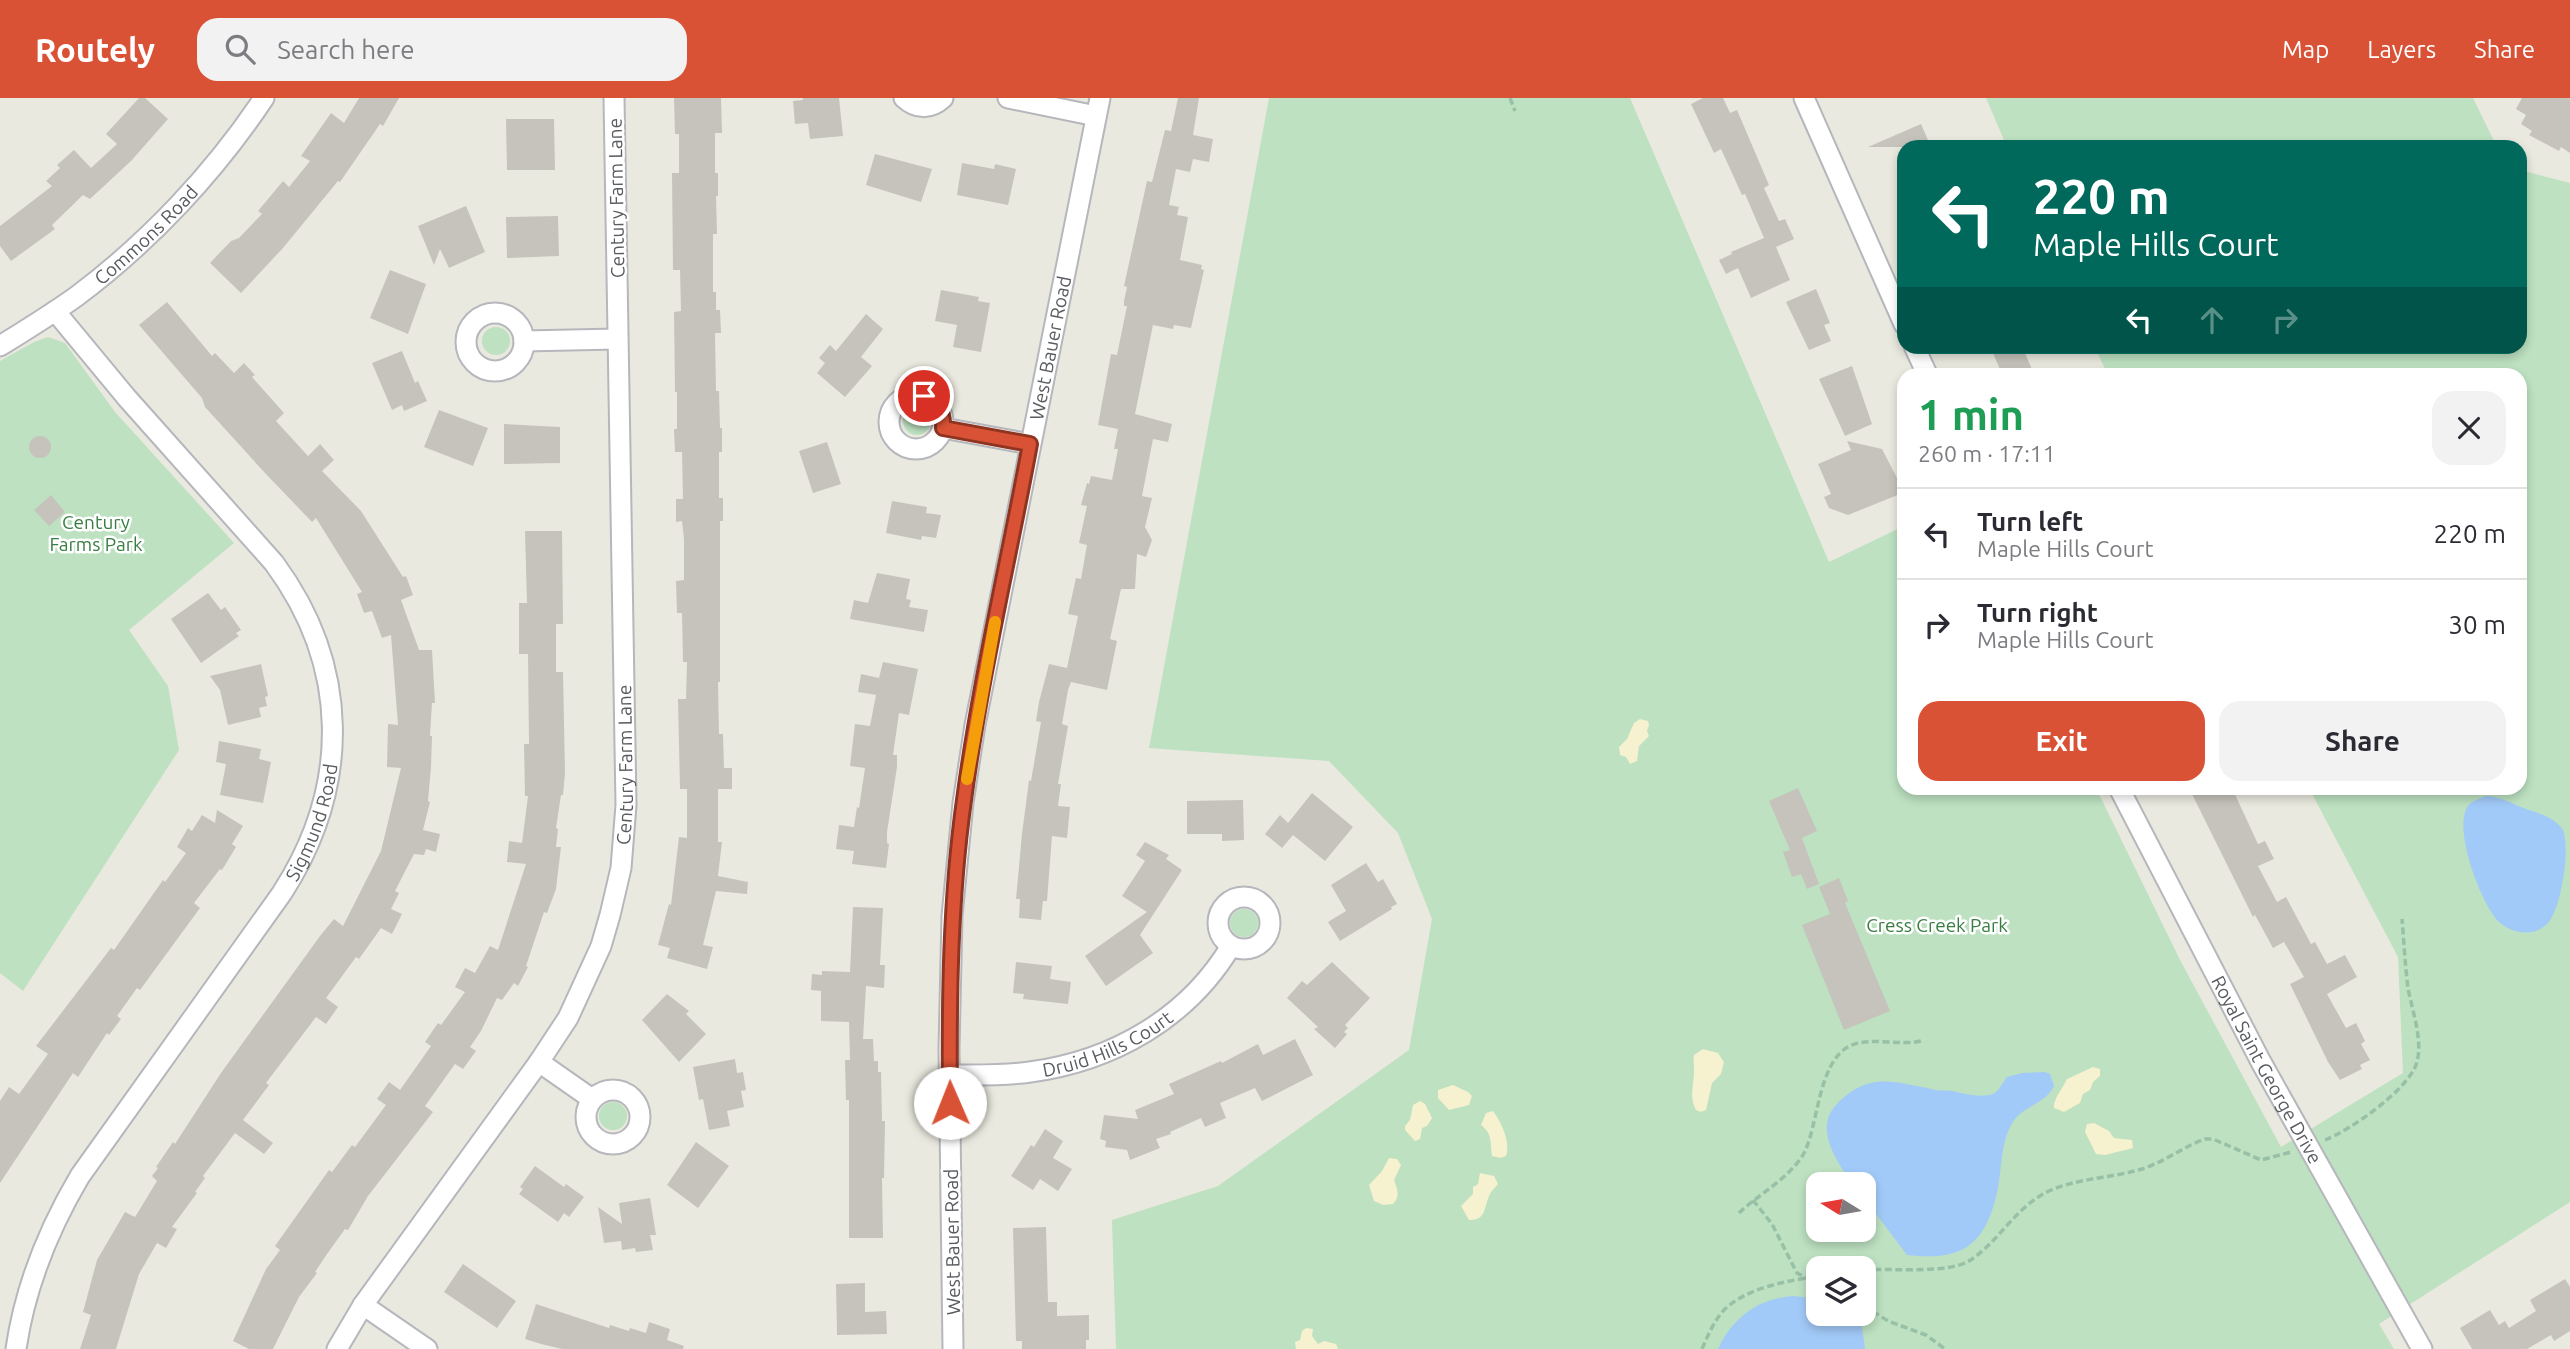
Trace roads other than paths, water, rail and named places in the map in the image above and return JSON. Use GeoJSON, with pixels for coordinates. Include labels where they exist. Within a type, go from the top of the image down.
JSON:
{"type":"FeatureCollection","features":[{"type":"Feature","properties":{"kind":"street","name":"Commons Road"},"geometry":{"type":"LineString","coordinates":[[0,346],[78,295],[162,221],[203,179],[264,98]]}},
{"type":"Feature","properties":{"kind":"street","name":"Century Farm Lane"},"geometry":{"type":"LineString","coordinates":[[337,1349],[363,1305],[568,1018],[601,946],[621,868],[626,805],[614,98]]}},
{"type":"Feature","properties":{"kind":"street"},"geometry":{"type":"LineString","coordinates":[[904,98],[914,106],[923,107],[932,106],[943,98]]}},
{"type":"Feature","properties":{"kind":"street"},"geometry":{"type":"LineString","coordinates":[[1008,98],[1098,107]]}},
{"type":"Feature","properties":{"kind":"street"},"geometry":{"type":"LineString","coordinates":[[1804,98],[1897,308]]}},
{"type":"Feature","properties":{"kind":"street","name":"West Bauer Road"},"geometry":{"type":"LineString","coordinates":[[953,1349],[950,1075],[952,916],[963,803],[975,725],[1098,107]]}},
{"type":"Feature","properties":{"kind":"street","name":"Sigmund Road"},"geometry":{"type":"LineString","coordinates":[[16,1349],[33,1275],[66,1200],[80,1176],[282,893],[306,852],[327,789],[333,741],[333,717],[326,670],[311,624],[288,582],[127,398],[55,311]]}},
{"type":"Feature","properties":{"kind":"street"},"geometry":{"type":"LineString","coordinates":[[524,341],[617,339]]}},
{"type":"Feature","properties":{"kind":"street"},"geometry":{"type":"LineString","coordinates":[[943,428],[1030,444]]}},
{"type":"Feature","properties":{"kind":"street","name":"Royal Saint George Drive"},"geometry":{"type":"LineString","coordinates":[[2123,795],[2261,1062],[2422,1349]]}},
{"type":"Feature","properties":{"kind":"street","name":"Druid Hills Court"},"geometry":{"type":"LineString","coordinates":[[950,1075],[1037,1071],[1097,1057],[1116,1049],[1154,1027],[1187,1002],[1210,978],[1231,946]]}},
{"type":"Feature","properties":{"kind":"street"},"geometry":{"type":"LineString","coordinates":[[539,1062],[592,1099]]}},
{"type":"Feature","properties":{"kind":"street"},"geometry":{"type":"LineString","coordinates":[[363,1305],[427,1349]]}},
{"type":"Feature","properties":{"kind":"water"},"geometry":{"type":"Polygon","coordinates":[[[2486,796],[2496,797],[2544,816],[2555,821],[2563,830],[2566,849],[2559,898],[2552,917],[2541,929],[2519,932],[2504,926],[2491,912],[2477,883],[2466,847],[2464,817],[2470,804],[2486,796]]]}},
{"type":"Feature","properties":{"kind":"water"},"geometry":{"type":"Polygon","coordinates":[[[2022,1073],[2050,1074],[2054,1086],[2045,1097],[2021,1114],[2011,1125],[2005,1141],[1997,1193],[1985,1227],[1967,1247],[1955,1253],[1942,1256],[1907,1255],[1876,1214],[1876,1172],[1844,1172],[1840,1166],[1827,1134],[1830,1113],[1849,1093],[1873,1083],[1896,1082],[1984,1096],[1995,1093],[2007,1077],[2022,1073]]]}},
{"type":"Feature","properties":{"kind":"water"},"geometry":{"type":"Polygon","coordinates":[[[1781,1298],[1806,1298],[1806,1326],[1862,1326],[1865,1349],[1718,1349],[1731,1328],[1748,1311],[1781,1298]]]}},
{"type":"Feature","properties":{"kind":"park label","name":"Century Farms Park"},"geometry":{"type":"Point","coordinates":[96,533]}},
{"type":"Feature","properties":{"kind":"park label","name":"Cress Creek Park"},"geometry":{"type":"Point","coordinates":[1937,925]}}]}
